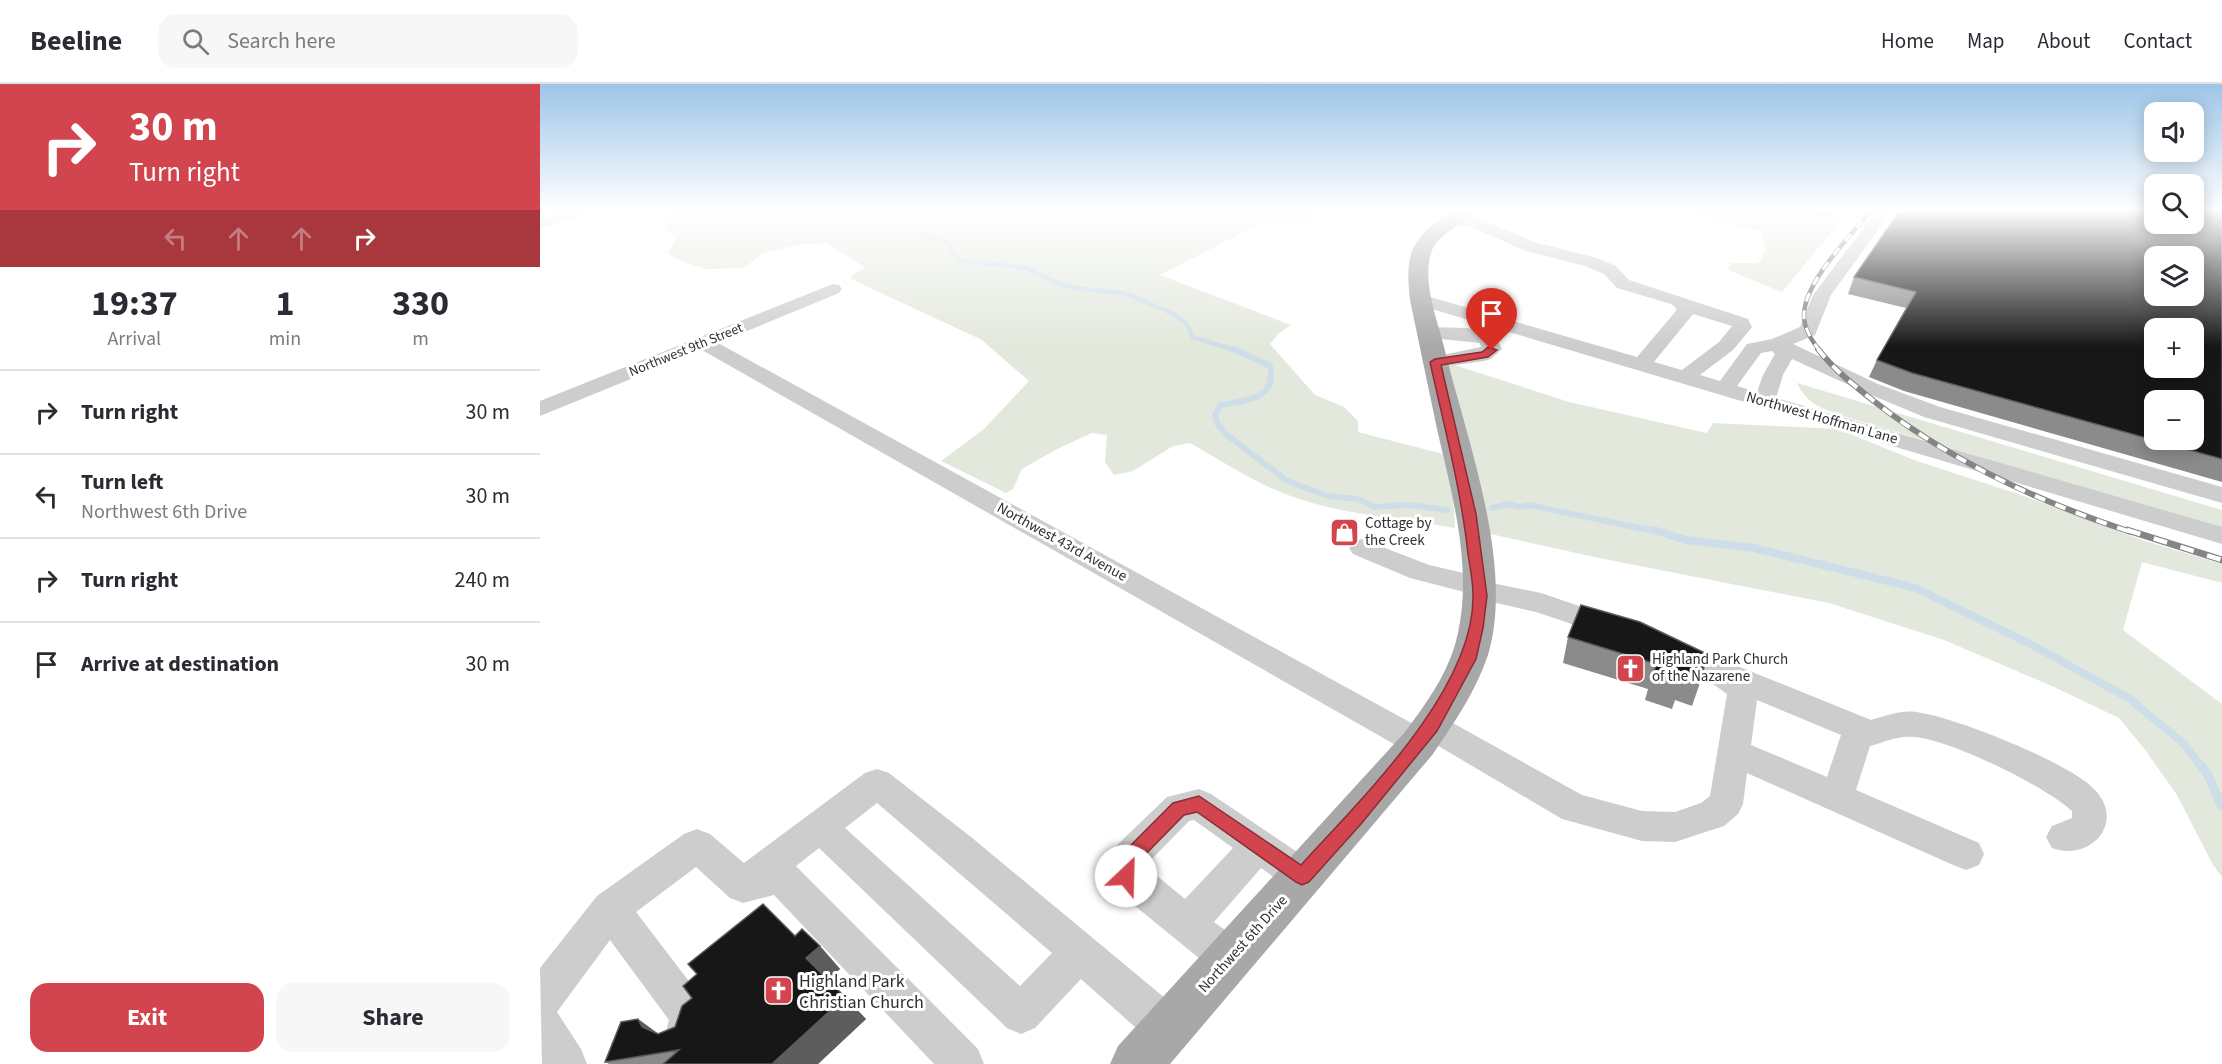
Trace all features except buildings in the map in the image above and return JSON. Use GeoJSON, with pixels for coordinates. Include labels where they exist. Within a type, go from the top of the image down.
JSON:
{"type":"FeatureCollection","features":[{"type":"Feature","properties":{"kind":"main road","name":"Northwest 6th Drive"},"geometry":{"type":"LineString","coordinates":[[1152,1046],[1425,734],[1468,659],[1476,628],[1480,588],[1470,514],[1435,332],[1416,265],[1419,255]]}},
{"type":"Feature","properties":{"kind":"street"},"geometry":{"type":"LineString","coordinates":[[1562,255],[1591,262],[1610,270],[1623,284],[1741,323],[1742,327],[1726,346],[1694,369],[1686,378]]}},
{"type":"Feature","properties":{"kind":"street"},"geometry":{"type":"LineString","coordinates":[[1724,390],[1754,348],[1777,344],[1808,331],[1822,295],[1852,255]]}},
{"type":"Feature","properties":{"kind":"street","name":"Northwest 9th Street"},"geometry":{"type":"LineString","coordinates":[[540,409],[833,290]]}},
{"type":"Feature","properties":{"kind":"street"},"geometry":{"type":"LineString","coordinates":[[1641,365],[1685,312],[1686,306]]}},
{"type":"Feature","properties":{"kind":"street"},"geometry":{"type":"LineString","coordinates":[[1435,332],[1457,311]]}},
{"type":"Feature","properties":{"kind":"street","name":"Northwest Hoffman Lane"},"geometry":{"type":"LineString","coordinates":[[1435,332],[1457,311],[2222,536]]}},
{"type":"Feature","properties":{"kind":"street","name":"Northwest 43rd Avenue"},"geometry":{"type":"LineString","coordinates":[[704,343],[1425,734],[1574,808],[1642,826],[1675,827],[1712,815],[1726,804],[1734,752]]}},
{"type":"Feature","properties":{"kind":"street"},"geometry":{"type":"LineString","coordinates":[[1764,402],[1773,375],[1785,354],[1777,344]]}},
{"type":"Feature","properties":{"kind":"street"},"geometry":{"type":"LineString","coordinates":[[1777,344],[1871,388],[1932,412],[2222,495]]}},
{"type":"Feature","properties":{"kind":"street"},"geometry":{"type":"LineString","coordinates":[[1362,548],[1415,571],[1446,581],[1542,603],[1682,654],[1717,671],[1870,733],[1895,725],[1926,726],[2024,763],[2054,778],[2084,800],[2090,818],[2087,830],[2077,837],[2064,837]]}},
{"type":"Feature","properties":{"kind":"street"},"geometry":{"type":"LineString","coordinates":[[1717,671],[1743,690],[1734,752],[1966,854]]}},
{"type":"Feature","properties":{"kind":"street"},"geometry":{"type":"LineString","coordinates":[[1837,798],[1859,729]]}},
{"type":"Feature","properties":{"kind":"street"},"geometry":{"type":"LineString","coordinates":[[743,886],[877,783],[967,855],[1080,952],[1152,1046]]}},
{"type":"Feature","properties":{"kind":"street"},"geometry":{"type":"LineString","coordinates":[[1230,957],[1126,876],[1127,861],[1179,808],[1199,804],[1302,876]]}},
{"type":"Feature","properties":{"kind":"street"},"geometry":{"type":"LineString","coordinates":[[820,827],[1020,1014],[1080,952]]}},
{"type":"Feature","properties":{"kind":"street"},"geometry":{"type":"LineString","coordinates":[[540,1001],[610,909],[697,845],[743,886]]}},
{"type":"Feature","properties":{"kind":"street"},"geometry":{"type":"LineString","coordinates":[[1187,924],[1258,845]]}},
{"type":"Feature","properties":{"kind":"street"},"geometry":{"type":"LineString","coordinates":[[743,886],[781,876],[963,1064]]}},
{"type":"Feature","properties":{"kind":"street"},"geometry":{"type":"LineString","coordinates":[[610,909],[689,1023]]}},
{"type":"Feature","properties":{"kind":"street"},"geometry":{"type":"LineString","coordinates":[[540,1023],[566,1064]]}},
{"type":"Feature","properties":{"kind":"shaded area"},"geometry":{"type":"Polygon","coordinates":[[[670,255],[761,255],[744,268],[706,269],[676,259],[670,255]]]}},
{"type":"Feature","properties":{"kind":"shaded area"},"geometry":{"type":"Polygon","coordinates":[[[845,255],[1199,255],[1160,275],[1291,325],[1279,333],[1270,344],[1315,395],[1344,407],[1358,421],[1358,432],[1443,454],[1453,496],[1455,528],[1350,512],[1308,502],[1262,484],[1190,443],[1173,446],[1133,471],[1114,475],[1105,462],[1107,435],[1092,433],[1022,469],[1013,489],[1006,493],[941,461],[984,429],[1029,381],[982,340],[851,279],[853,274],[866,268],[845,255]]]}},
{"type":"Feature","properties":{"kind":"shaded area"},"geometry":{"type":"Polygon","coordinates":[[[1763,255],[1813,255],[1782,292],[1728,270],[1731,263],[1758,263],[1763,255]]]}},
{"type":"Feature","properties":{"kind":"shaded area"},"geometry":{"type":"Polygon","coordinates":[[[1442,361],[1569,402],[1707,433],[1713,423],[1838,429],[1914,460],[2024,496],[2142,540],[2222,564],[2222,583],[2142,562],[2123,630],[2222,704],[2222,877],[2213,865],[2177,795],[2119,718],[2054,687],[1944,640],[1829,603],[1599,558],[1486,533],[1442,361]]]}},
{"type":"Feature","properties":{"kind":"shaded area"},"geometry":{"type":"Polygon","coordinates":[[[1797,383],[2222,510],[2222,529],[1838,414],[1811,402],[1797,383]]]}},
{"type":"Feature","properties":{"kind":"waterway"},"geometry":{"type":"LineString","coordinates":[[955,255],[958,260],[1026,268],[1060,284],[1081,289],[1124,293],[1172,313],[1186,323],[1193,337],[1237,351]]}},
{"type":"Feature","properties":{"kind":"waterway"},"geometry":{"type":"LineString","coordinates":[[1234,349],[1270,366],[1271,377],[1269,385],[1258,396],[1221,405],[1215,415],[1218,425],[1226,434],[1287,481],[1328,496],[1358,499],[1375,507],[1408,505],[1447,510]]}},
{"type":"Feature","properties":{"kind":"waterway"},"geometry":{"type":"LineString","coordinates":[[1492,508],[1508,504],[1519,507],[1529,505],[1659,532]]}},
{"type":"Feature","properties":{"kind":"waterway"},"geometry":{"type":"LineString","coordinates":[[1654,530],[1686,540],[1754,548],[1916,588],[2036,647],[2130,699],[2184,744],[2200,765]]}},
{"type":"Feature","properties":{"kind":"waterway"},"geometry":{"type":"LineString","coordinates":[[2199,763],[2208,775],[2222,807]]}},
{"type":"Feature","properties":{"kind":"railway"},"geometry":{"type":"LineString","coordinates":[[1820,351],[1806,328],[1804,313],[1813,286],[1834,255]]}},
{"type":"Feature","properties":{"kind":"railway"},"geometry":{"type":"LineString","coordinates":[[1818,349],[1838,371],[1875,402],[1904,424],[1966,462],[2030,494],[2131,532]]}},
{"type":"Feature","properties":{"kind":"railway"},"geometry":{"type":"LineString","coordinates":[[2127,530],[2222,560]]}},
{"type":"Feature","properties":{"kind":"place","name":"Cottage by the Creek"},"geometry":{"type":"Point","coordinates":[1344,532]}},
{"type":"Feature","properties":{"kind":"place","name":"Highland Park Church of the Nazarene"},"geometry":{"type":"Point","coordinates":[1631,668]}},
{"type":"Feature","properties":{"kind":"place","name":"Highland Park Christian Church"},"geometry":{"type":"Point","coordinates":[778,991]}},
{"type":"Feature","properties":{"kind":"route"},"geometry":{"type":"LineString","coordinates":[[1126,876],[1127,861],[1179,808],[1199,804],[1302,876],[1355,818],[1431,726],[1468,659],[1476,628],[1480,596],[1480,580],[1470,514],[1435,362],[1485,355],[1492,350]]}}]}
